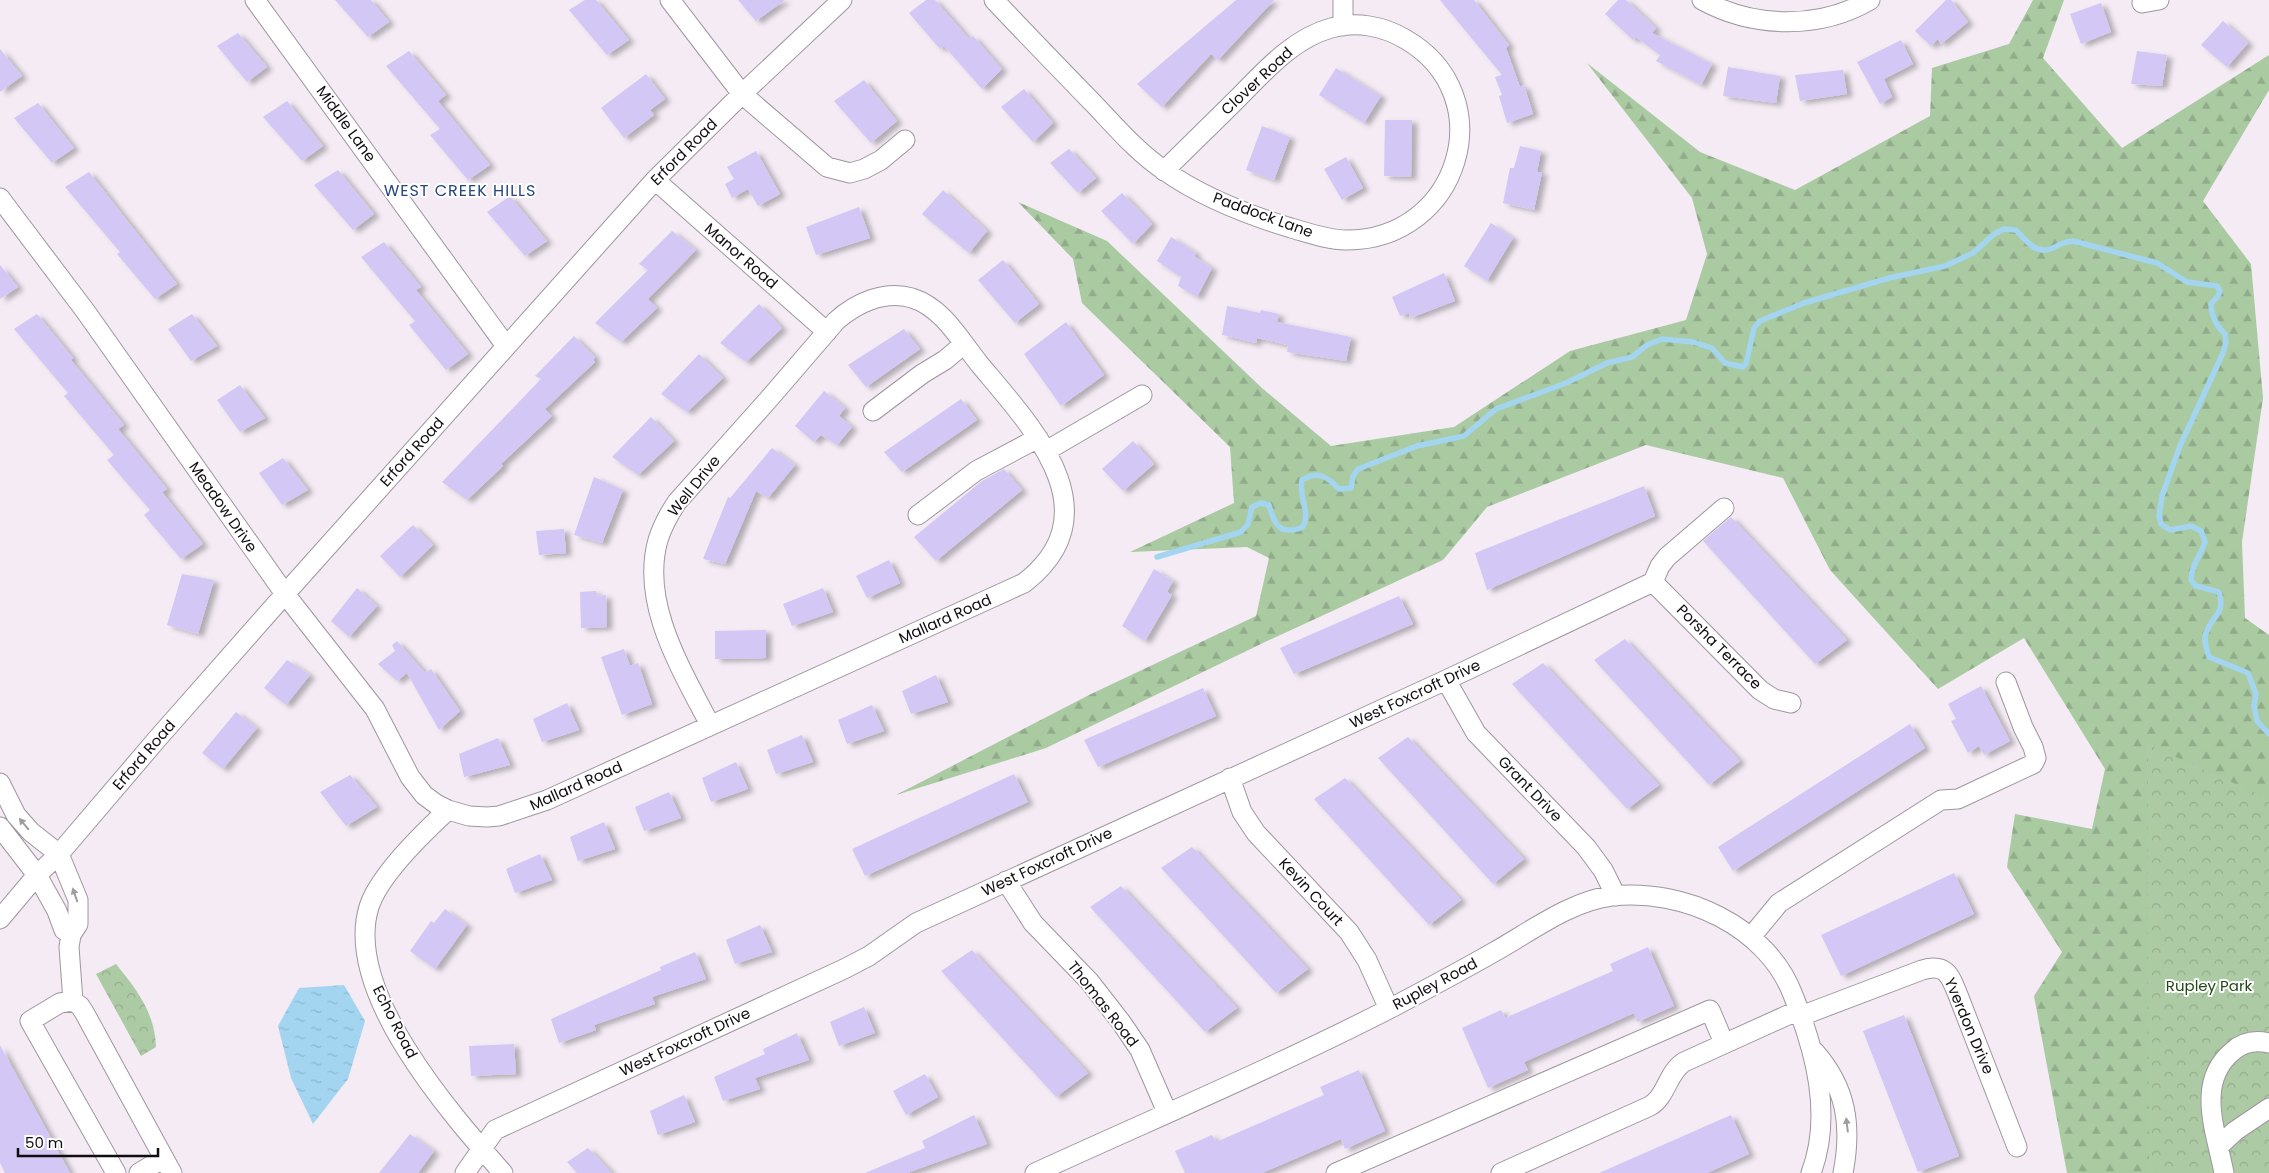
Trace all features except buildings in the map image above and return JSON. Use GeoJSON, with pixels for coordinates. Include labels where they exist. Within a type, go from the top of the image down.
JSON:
{"type":"FeatureCollection","features":[{"type":"Feature","properties":{"kind":"street","name":"Middle Lane"},"geometry":{"type":"LineString","coordinates":[[255,0],[506,346]]}},
{"type":"Feature","properties":{"kind":"street"},"geometry":{"type":"LineString","coordinates":[[670,0],[742,94],[827,167],[838,172],[850,173],[864,169],[880,160],[905,140]]}},
{"type":"Feature","properties":{"kind":"street","name":"Erford Road"},"geometry":{"type":"LineString","coordinates":[[0,919],[37,875],[59,854],[285,594],[655,180],[742,94],[842,0]]}},
{"type":"Feature","properties":{"kind":"street","name":"Paddock Lane"},"geometry":{"type":"LineString","coordinates":[[994,0],[1132,144],[1164,171],[1229,206],[1277,224],[1330,238],[1354,240],[1386,234],[1402,228],[1422,214],[1445,188],[1459,149],[1458,114],[1452,91],[1441,70],[1416,45],[1396,33],[1379,28],[1361,25],[1343,26]]}},
{"type":"Feature","properties":{"kind":"street"},"geometry":{"type":"LineString","coordinates":[[1342,0],[1343,26]]}},
{"type":"Feature","properties":{"kind":"street"},"geometry":{"type":"LineString","coordinates":[[1702,0],[1721,10],[1748,18],[1793,22],[1842,13],[1870,0]]}},
{"type":"Feature","properties":{"kind":"street","name":"Clover Road"},"geometry":{"type":"LineString","coordinates":[[1164,171],[1288,50],[1308,36],[1343,26]]}},
{"type":"Feature","properties":{"kind":"street","name":"Manor Road"},"geometry":{"type":"LineString","coordinates":[[655,180],[827,332]]}},
{"type":"Feature","properties":{"kind":"street","name":"Meadow Drive"},"geometry":{"type":"LineString","coordinates":[[0,198],[86,312],[285,594],[375,709],[410,777],[424,795],[448,810]]}},
{"type":"Feature","properties":{"kind":"street","name":"Mallard Road"},"geometry":{"type":"LineString","coordinates":[[448,810],[469,816],[487,818],[528,808],[1024,583],[1036,574],[1048,560],[1059,541],[1065,516],[1062,488],[1042,444],[943,318],[924,303],[912,298],[895,296],[866,301],[849,310],[827,332]]}},
{"type":"Feature","properties":{"kind":"street","name":"Well Drive"},"geometry":{"type":"LineString","coordinates":[[710,725],[676,658],[657,603],[654,585],[654,564],[658,539],[677,502],[827,332]]}},
{"type":"Feature","properties":{"kind":"street"},"geometry":{"type":"LineString","coordinates":[[873,412],[964,344]]}},
{"type":"Feature","properties":{"kind":"street"},"geometry":{"type":"LineString","coordinates":[[918,515],[976,471],[1042,444],[1142,395]]}},
{"type":"Feature","properties":{"kind":"street"},"geometry":{"type":"LineString","coordinates":[[1652,582],[1667,557],[1724,508]]}},
{"type":"Feature","properties":{"kind":"street","name":"West Foxcroft Drive"},"geometry":{"type":"LineString","coordinates":[[465,1173],[494,1130],[844,970],[916,923],[1446,680],[1652,582]]}},
{"type":"Feature","properties":{"kind":"street","name":"Porsha Terrace"},"geometry":{"type":"LineString","coordinates":[[1652,582],[1760,690],[1774,699],[1791,703]]}},
{"type":"Feature","properties":{"kind":"street","name":"Grant Drive"},"geometry":{"type":"LineString","coordinates":[[1446,680],[1476,733],[1586,847],[1603,870],[1616,896]]}},
{"type":"Feature","properties":{"kind":"street"},"geometry":{"type":"LineString","coordinates":[[1751,937],[1779,903],[1941,800],[1958,799],[2033,764],[2036,758],[2034,747],[2023,727],[2006,682]]}},
{"type":"Feature","properties":{"kind":"street","name":"Kevin Court"},"geometry":{"type":"LineString","coordinates":[[1230,778],[1242,812],[1256,833],[1349,932],[1367,960],[1389,1009]]}},
{"type":"Feature","properties":{"kind":"street"},"geometry":{"type":"LineString","coordinates":[[0,783],[16,815],[31,832],[59,854],[79,908],[78,924],[71,935],[69,959],[73,1001]]}},
{"type":"Feature","properties":{"kind":"street","name":"Echo Road"},"geometry":{"type":"LineString","coordinates":[[448,810],[400,860],[379,886],[369,906],[365,925],[365,948],[377,991],[395,1030],[419,1070],[503,1173]]}},
{"type":"Feature","properties":{"kind":"street"},"geometry":{"type":"LineString","coordinates":[[0,827],[37,875],[60,917],[64,930],[71,935]]}},
{"type":"Feature","properties":{"kind":"street","name":"Thomas Road"},"geometry":{"type":"LineString","coordinates":[[1006,881],[1033,923],[1089,980],[1121,1022],[1140,1050],[1168,1112]]}},
{"type":"Feature","properties":{"kind":"street","name":"Rupley Road"},"geometry":{"type":"LineString","coordinates":[[1035,1173],[1389,1009],[1464,970],[1567,910],[1592,901],[1616,896],[1634,895],[1674,900],[1723,918],[1751,937],[1775,962],[1788,982],[1800,1013]]}},
{"type":"Feature","properties":{"kind":"street","name":"Yverdon Drive"},"geometry":{"type":"LineString","coordinates":[[1800,1013],[1930,967],[1946,971],[1951,977],[2017,1147]]}},
{"type":"Feature","properties":{"kind":"street"},"geometry":{"type":"LineString","coordinates":[[116,1173],[30,1021],[60,1003],[73,1001],[84,1012],[168,1166],[139,1173]]}},
{"type":"Feature","properties":{"kind":"street"},"geometry":{"type":"LineString","coordinates":[[1336,1173],[1710,1010],[1724,1043]]}},
{"type":"Feature","properties":{"kind":"street"},"geometry":{"type":"LineString","coordinates":[[1501,1173],[1656,1102],[1678,1065],[1724,1043],[1800,1013],[1813,1050],[1822,1130],[1819,1153],[1811,1173]]}},
{"type":"Feature","properties":{"kind":"street"},"geometry":{"type":"LineString","coordinates":[[2224,1173],[2210,1087],[2215,1072],[2222,1060],[2236,1048],[2248,1042],[2269,1042]]}},
{"type":"Feature","properties":{"kind":"street"},"geometry":{"type":"LineString","coordinates":[[1813,1050],[1835,1081],[1844,1104],[1848,1141],[1843,1173]]}},
{"type":"Feature","properties":{"kind":"street"},"geometry":{"type":"LineString","coordinates":[[2219,1146],[2235,1131],[2269,1108]]}},
{"type":"Feature","properties":{"kind":"green space"},"geometry":{"type":"Polygon","coordinates":[[[2033,0],[2064,0],[2043,58],[2122,148],[2269,55],[2269,90],[2203,201],[2251,264],[2263,398],[2242,542],[2245,618],[2269,635],[2269,833],[2189,1173],[2067,1173],[2034,996],[2062,952],[2007,867],[2015,814],[2092,829],[2105,769],[2024,638],[1938,689],[1830,570],[1783,478],[1646,445],[1487,507],[1443,560],[1265,642],[1046,748],[896,795],[1091,694],[1256,616],[1269,558],[1247,547],[1130,552],[1234,503],[1230,447],[1082,303],[1073,259],[1018,202],[1107,241],[1262,388],[1331,446],[1454,427],[1570,351],[1686,320],[1707,254],[1692,198],[1587,63],[1700,152],[1795,190],[1930,116],[1932,68],[2009,44],[2033,0]]]}},
{"type":"Feature","properties":{"kind":"green space","name":"Rupley Park"},"geometry":{"type":"Polygon","coordinates":[[[2147,744],[2269,799],[2269,1173],[2149,1173],[2147,744]]]}},
{"type":"Feature","properties":{"kind":"green space"},"geometry":{"type":"Polygon","coordinates":[[[116,964],[138,993],[152,1023],[156,1047],[141,1056],[96,974],[116,964]]]}},
{"type":"Feature","properties":{"kind":"water"},"geometry":{"type":"Polygon","coordinates":[[[344,985],[365,1021],[348,1079],[313,1124],[291,1078],[278,1026],[299,988],[344,985]]]}},
{"type":"Feature","properties":{"kind":"waterway"},"geometry":{"type":"LineString","coordinates":[[1157,557],[1241,532],[1248,524],[1252,507],[1261,503],[1269,505],[1273,518],[1279,527],[1289,530],[1303,527],[1306,515],[1301,486],[1302,480],[1307,477],[1322,476],[1339,489],[1351,488],[1353,476],[1358,469],[1417,446],[1464,436],[1496,409],[1566,383],[1607,363],[1632,357],[1647,345],[1662,339],[1693,342],[1712,348],[1725,363],[1743,367],[1746,364],[1754,328],[1760,321],[1804,303],[1889,278],[1945,266],[1973,253],[1994,234],[2004,229],[2016,230],[2033,247],[2038,249],[2049,250],[2073,241],[2157,263],[2187,282],[2217,286],[2220,291],[2211,304],[2211,308],[2219,328],[2225,334],[2226,342],[2223,353],[2180,446],[2162,496],[2159,516],[2161,524],[2170,530],[2191,526],[2201,531],[2205,542],[2193,569],[2191,580],[2196,586],[2219,592],[2221,600],[2220,610],[2205,636],[2209,657],[2248,673],[2256,694],[2254,706],[2257,721],[2269,734]]}},
{"type":"Feature","properties":{"kind":"district","name":"WEST CREEK HILLS"},"geometry":{"type":"Point","coordinates":[460,190]}}]}
